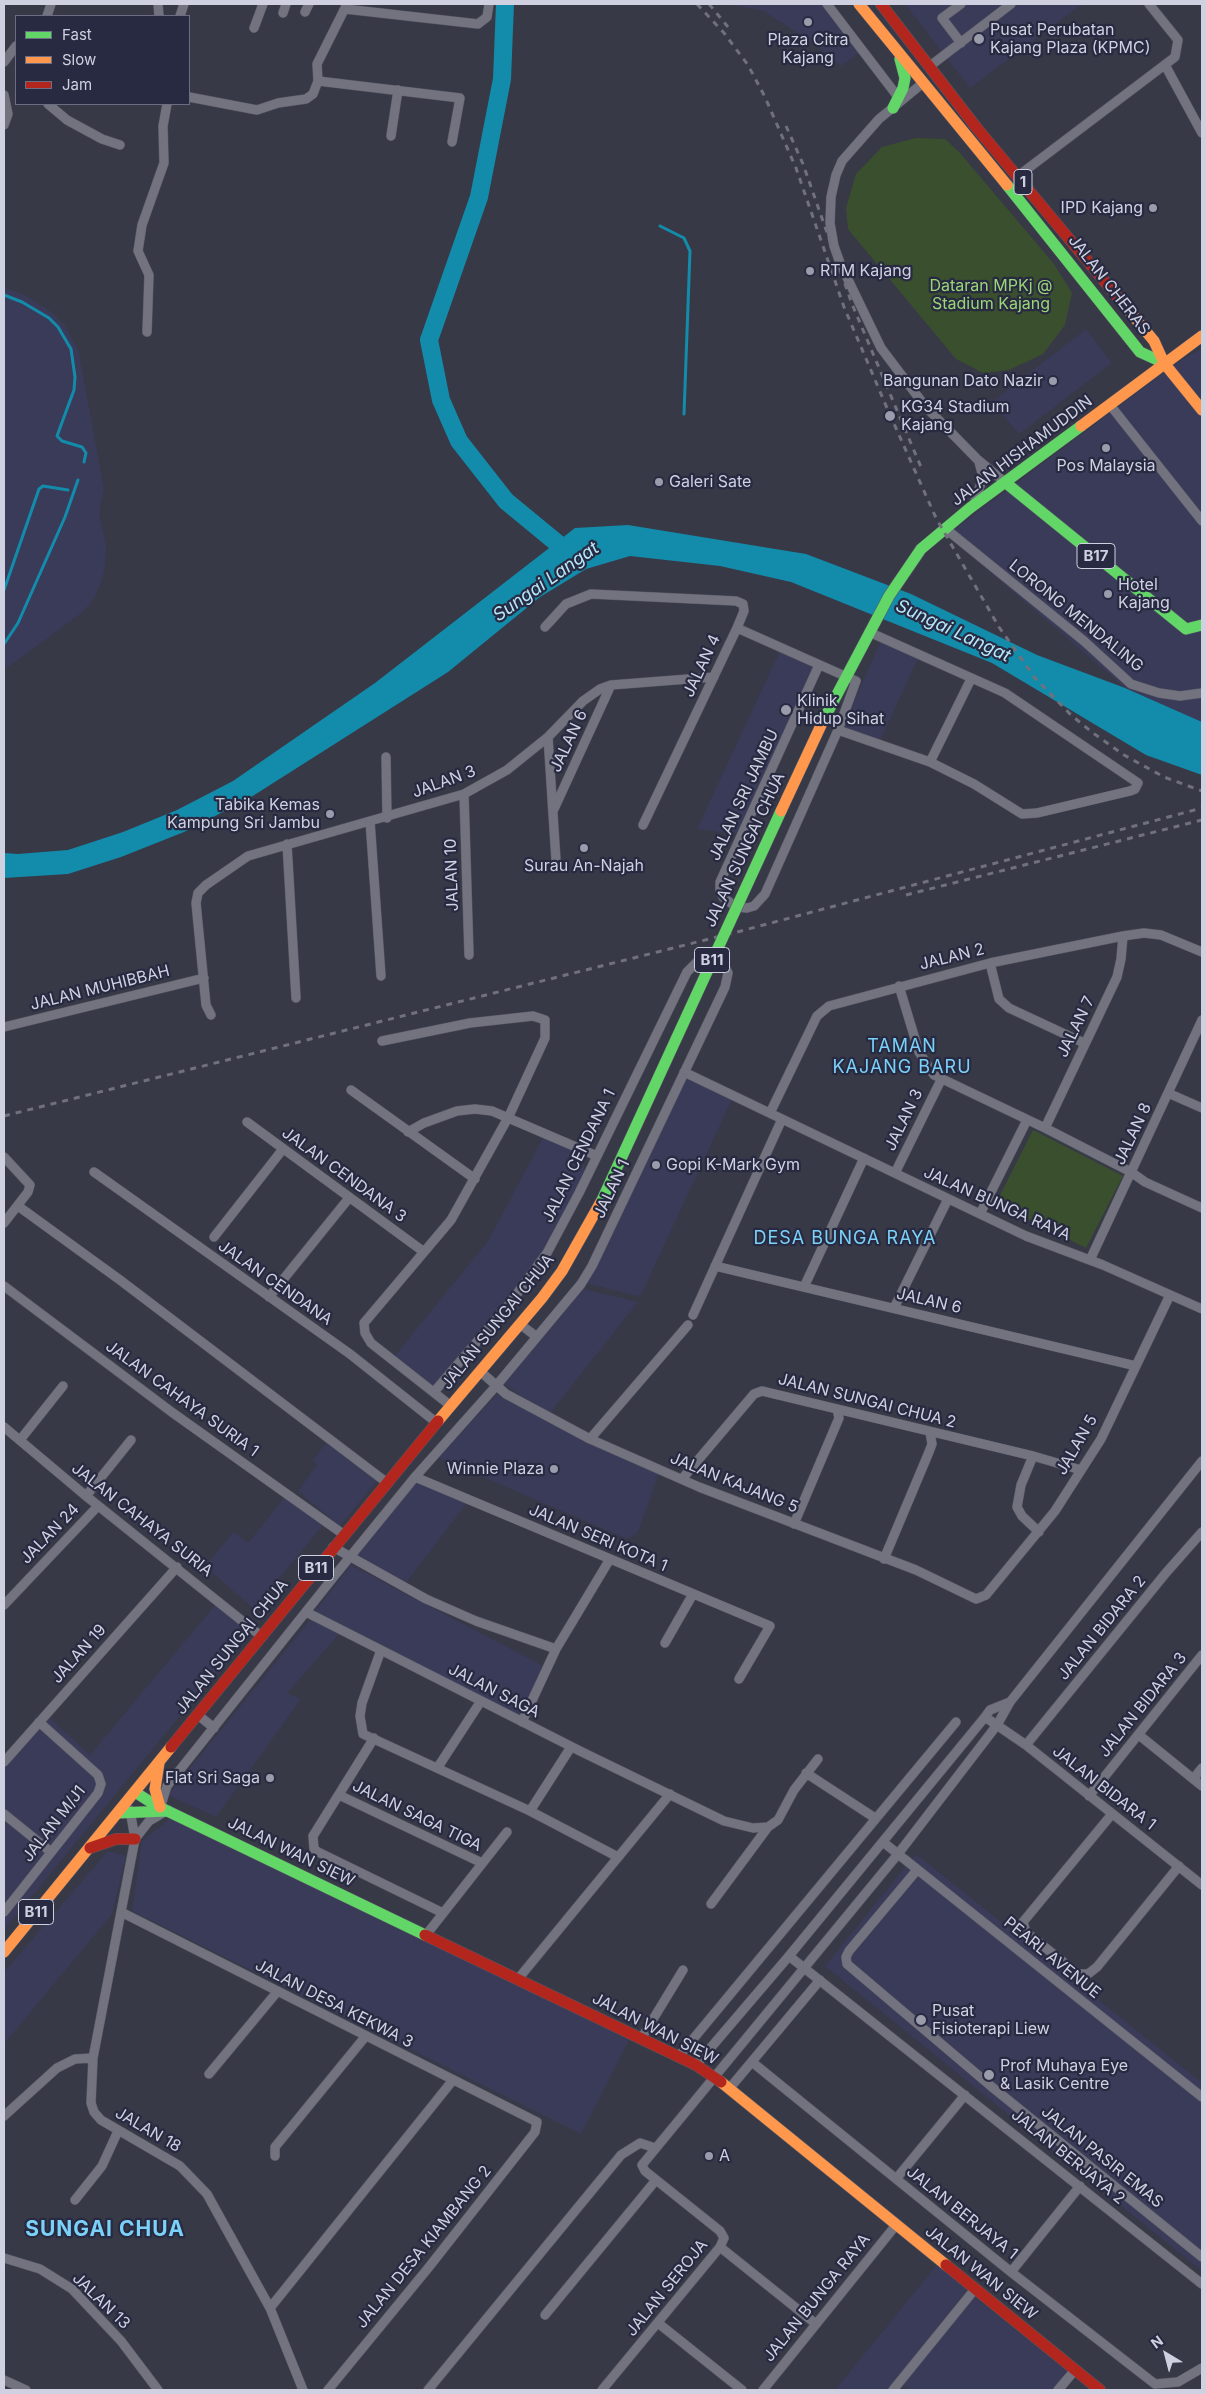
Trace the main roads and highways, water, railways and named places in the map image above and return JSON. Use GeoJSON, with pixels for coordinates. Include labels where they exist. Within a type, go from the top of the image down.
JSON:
{"type":"FeatureCollection","features":[{"type":"Feature","properties":{"kind":"main road","name":"JALAN CHERAS"},"geometry":{"type":"LineString","coordinates":[[859,4],[1068,259],[1140,352],[1164,363]]}},
{"type":"Feature","properties":{"kind":"main road","name":"JALAN CHERAS"},"geometry":{"type":"LineString","coordinates":[[881,4],[976,127],[1154,341],[1164,363]]}},
{"type":"Feature","properties":{"kind":"main road"},"geometry":{"type":"LineString","coordinates":[[896,50],[905,78],[896,102]]}},
{"type":"Feature","properties":{"kind":"main road","name":"JALAN HISHAMUDDIN"},"geometry":{"type":"LineString","coordinates":[[904,571],[922,549],[970,508],[1202,336]]}},
{"type":"Feature","properties":{"kind":"main road"},"geometry":{"type":"LineString","coordinates":[[1154,341],[1170,349],[1187,346]]}},
{"type":"Feature","properties":{"kind":"main road"},"geometry":{"type":"LineString","coordinates":[[1164,363],[1202,410]]}},
{"type":"Feature","properties":{"kind":"main road","name":"B17"},"geometry":{"type":"LineString","coordinates":[[1006,483],[1186,629],[1202,625]]}},
{"type":"Feature","properties":{"kind":"main road","name":"JALAN SUNGAI CHUA"},"geometry":{"type":"LineString","coordinates":[[131,1802],[159,1762],[343,1534],[521,1325],[562,1271],[602,1200],[823,720],[871,627],[904,571]]}},
{"type":"Feature","properties":{"kind":"main road"},"geometry":{"type":"LineString","coordinates":[[159,1762],[155,1789],[164,1809]]}},
{"type":"Feature","properties":{"kind":"main road"},"geometry":{"type":"LineString","coordinates":[[131,1802],[164,1809]]}},
{"type":"Feature","properties":{"kind":"main road","name":"JALAN WAN SIEW"},"geometry":{"type":"LineString","coordinates":[[131,1802],[164,1809],[696,2065],[714,2076],[1075,2370],[1094,2388]]}},
{"type":"Feature","properties":{"kind":"main road","name":"B11"},"geometry":{"type":"LineString","coordinates":[[4,1952],[118,1813],[131,1802]]}},
{"type":"Feature","properties":{"kind":"main road"},"geometry":{"type":"LineString","coordinates":[[90,1848],[116,1839],[135,1839]]}},
{"type":"Feature","properties":{"kind":"water","name":"Sungai Langat"},"geometry":{"type":"Polygon","coordinates":[[[628,525],[806,554],[911,594],[1037,655],[1125,688],[1202,722],[1202,775],[1146,755],[992,663],[791,582],[720,566],[630,556],[586,569],[540,597],[448,672],[248,799],[184,832],[121,857],[68,874],[4,878],[4,853],[18,854],[68,850],[123,832],[177,810],[233,781],[375,683],[575,528],[628,525]]]}},
{"type":"Feature","properties":{"kind":"waterway","name":"Sungai Langat"},"geometry":{"type":"LineString","coordinates":[[505,4],[502,79],[479,197],[429,340],[441,400],[459,441],[506,501],[574,557]]}},
{"type":"Feature","properties":{"kind":"waterway"},"geometry":{"type":"LineString","coordinates":[[660,226],[684,238],[690,251],[684,414]]}},
{"type":"Feature","properties":{"kind":"waterway"},"geometry":{"type":"LineString","coordinates":[[4,295],[22,302],[49,318],[58,327],[71,349],[75,377],[74,390],[57,436],[62,441],[82,447],[86,453],[84,462]]}},
{"type":"Feature","properties":{"kind":"waterway"},"geometry":{"type":"LineString","coordinates":[[4,644],[18,623],[65,517],[78,480]]}},
{"type":"Feature","properties":{"kind":"waterway"},"geometry":{"type":"LineString","coordinates":[[4,590],[39,489],[43,486],[68,490]]}},
{"type":"Feature","properties":{"kind":"railway"},"geometry":{"type":"LineString","coordinates":[[697,4],[724,33],[748,65],[765,97],[796,168],[844,307],[887,408],[936,518],[999,627],[1035,678],[1071,715],[1093,733],[1124,755],[1164,777],[1202,791]]}},
{"type":"Feature","properties":{"kind":"railway"},"geometry":{"type":"LineString","coordinates":[[709,4],[728,27]]}},
{"type":"Feature","properties":{"kind":"railway"},"geometry":{"type":"LineString","coordinates":[[786,126],[803,164],[852,304],[921,467]]}},
{"type":"Feature","properties":{"kind":"railway"},"geometry":{"type":"LineString","coordinates":[[4,1116],[741,931],[1202,808]]}},
{"type":"Feature","properties":{"kind":"railway"},"geometry":{"type":"LineString","coordinates":[[906,895],[1202,820]]}},
{"type":"Feature","properties":{"kind":"place","name":"Plaza Citra Kajang"},"geometry":{"type":"Point","coordinates":[808,22]}},
{"type":"Feature","properties":{"kind":"place","name":"Pusat Perubatan Kajang Plaza (KPMC)"},"geometry":{"type":"Point","coordinates":[979,39]}},
{"type":"Feature","properties":{"kind":"place","name":"IPD Kajang"},"geometry":{"type":"Point","coordinates":[1153,208]}},
{"type":"Feature","properties":{"kind":"place","name":"RTM Kajang"},"geometry":{"type":"Point","coordinates":[810,271]}},
{"type":"Feature","properties":{"kind":"place","name":"Bangunan Dato Nazir"},"geometry":{"type":"Point","coordinates":[1053,381]}},
{"type":"Feature","properties":{"kind":"place","name":"KG34 Stadium Kajang"},"geometry":{"type":"Point","coordinates":[890,416]}},
{"type":"Feature","properties":{"kind":"place","name":"Pos Malaysia"},"geometry":{"type":"Point","coordinates":[1106,448]}},
{"type":"Feature","properties":{"kind":"place","name":"Galeri Sate"},"geometry":{"type":"Point","coordinates":[659,482]}},
{"type":"Feature","properties":{"kind":"place","name":"Hotel Kajang"},"geometry":{"type":"Point","coordinates":[1108,594]}},
{"type":"Feature","properties":{"kind":"place","name":"Klinik Hidup Sihat"},"geometry":{"type":"Point","coordinates":[786,710]}},
{"type":"Feature","properties":{"kind":"place","name":"Tabika Kemas Kampung Sri Jambu"},"geometry":{"type":"Point","coordinates":[330,814]}},
{"type":"Feature","properties":{"kind":"place","name":"Surau An-Najah"},"geometry":{"type":"Point","coordinates":[584,848]}},
{"type":"Feature","properties":{"kind":"place","name":"Gopi K-Mark Gym"},"geometry":{"type":"Point","coordinates":[656,1165]}},
{"type":"Feature","properties":{"kind":"place","name":"Winnie Plaza"},"geometry":{"type":"Point","coordinates":[554,1469]}},
{"type":"Feature","properties":{"kind":"place","name":"Flat Sri Saga"},"geometry":{"type":"Point","coordinates":[270,1778]}},
{"type":"Feature","properties":{"kind":"place","name":"Pusat Fisioterapi Liew"},"geometry":{"type":"Point","coordinates":[921,2020]}},
{"type":"Feature","properties":{"kind":"place","name":"Prof Muhaya Eye & Lasik Centre"},"geometry":{"type":"Point","coordinates":[989,2075]}},
{"type":"Feature","properties":{"kind":"place","name":"A"},"geometry":{"type":"Point","coordinates":[709,2156]}},
{"type":"Feature","properties":{"kind":"district","name":"TAMAN KAJANG BARU"},"geometry":{"type":"Point","coordinates":[902,1057]}},
{"type":"Feature","properties":{"kind":"district","name":"DESA BUNGA RAYA"},"geometry":{"type":"Point","coordinates":[845,1239]}},
{"type":"Feature","properties":{"kind":"district","name":"SUNGAI CHUA"},"geometry":{"type":"Point","coordinates":[105,2230]}},
{"type":"Feature","properties":{"kind":"park label","name":"Dataran MPKj @ Stadium Kajang"},"geometry":{"type":"Point","coordinates":[991,295]}}]}
